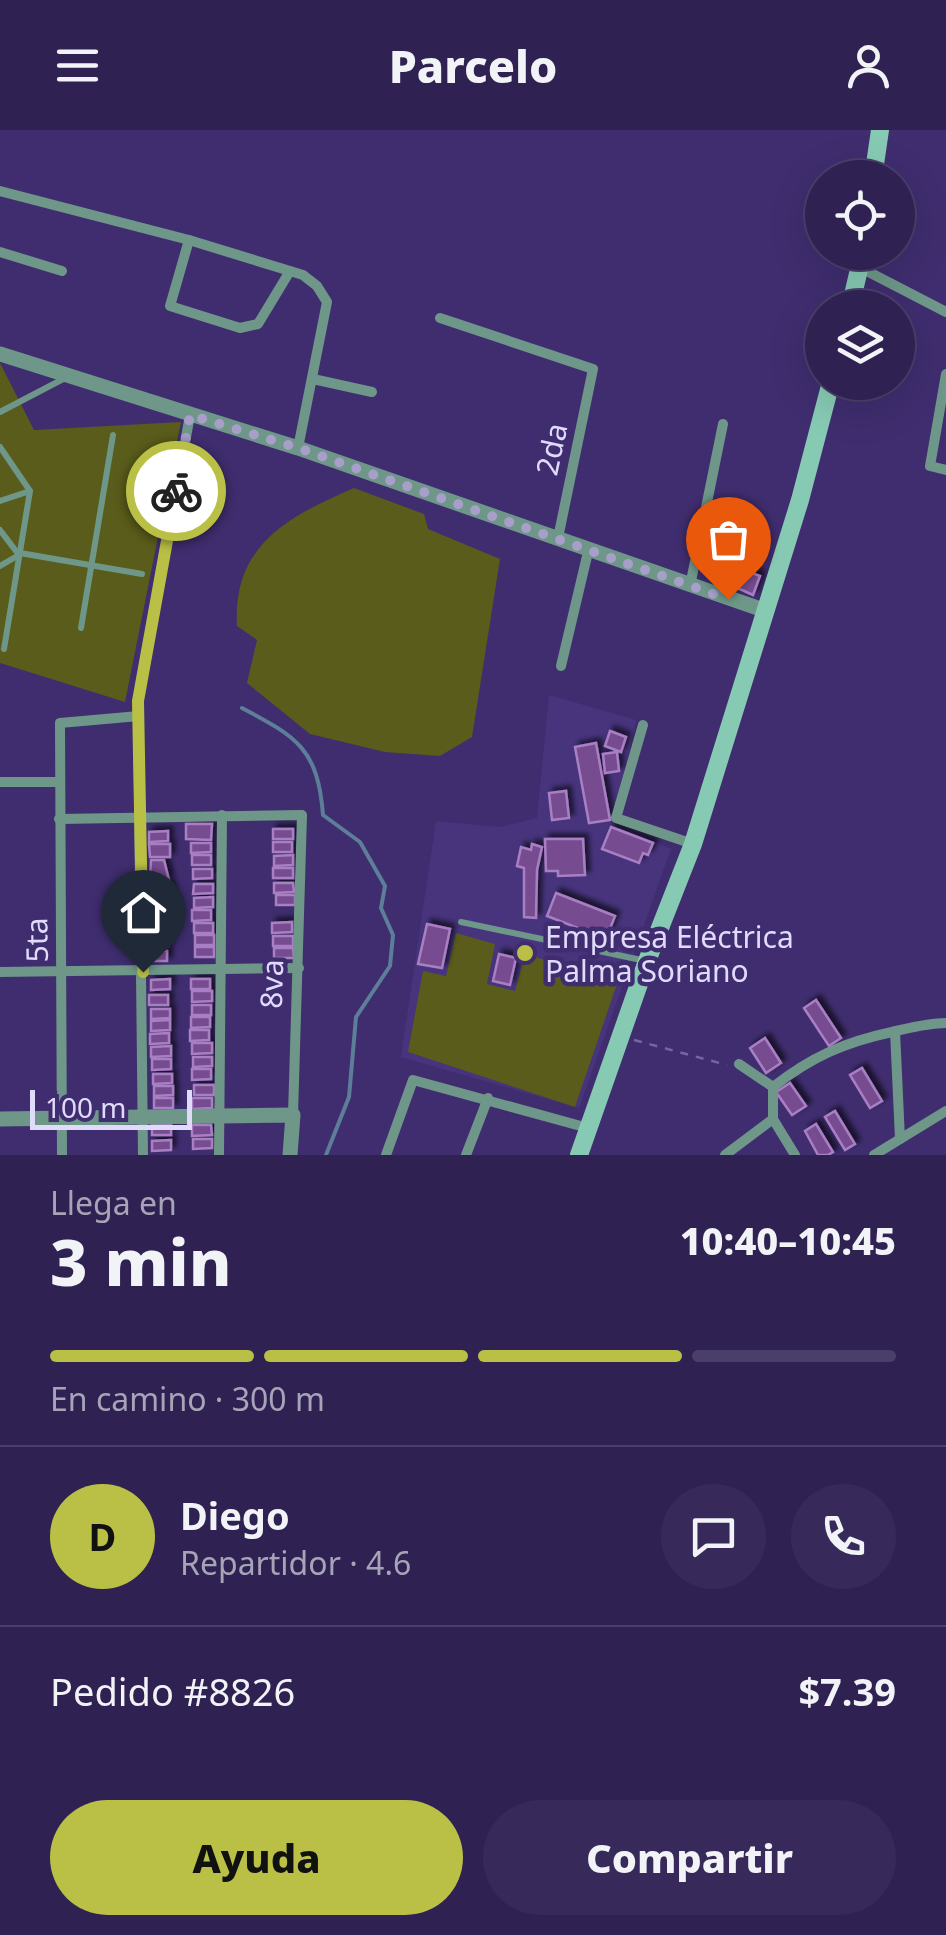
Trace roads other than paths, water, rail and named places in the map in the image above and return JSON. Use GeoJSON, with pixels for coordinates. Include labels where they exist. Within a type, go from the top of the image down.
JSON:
{"type":"FeatureCollection","features":[{"type":"Feature","properties":{"kind":"main road"},"geometry":{"type":"LineString","coordinates":[[876,160],[880,130]]}},
{"type":"Feature","properties":{"kind":"main road"},"geometry":{"type":"LineString","coordinates":[[579,1155],[692,844],[800,500],[826,400]]}},
{"type":"Feature","properties":{"kind":"street"},"geometry":{"type":"LineString","coordinates":[[0,191],[189,240],[303,275],[318,286],[327,302],[298,448]]}},
{"type":"Feature","properties":{"kind":"street"},"geometry":{"type":"LineString","coordinates":[[189,240],[170,306],[240,328],[258,324],[290,272]]}},
{"type":"Feature","properties":{"kind":"street"},"geometry":{"type":"LineString","coordinates":[[0,252],[62,270]]}},
{"type":"Feature","properties":{"kind":"street"},"geometry":{"type":"LineString","coordinates":[[878,270],[946,312]]}},
{"type":"Feature","properties":{"kind":"street","name":"2da"},"geometry":{"type":"LineString","coordinates":[[440,318],[594,369],[558,538]]}},
{"type":"Feature","properties":{"kind":"street"},"geometry":{"type":"LineString","coordinates":[[0,354],[298,448],[766,611]]}},
{"type":"Feature","properties":{"kind":"street"},"geometry":{"type":"LineString","coordinates":[[946,374],[930,466],[946,470]]}},
{"type":"Feature","properties":{"kind":"street"},"geometry":{"type":"LineString","coordinates":[[313,379],[372,392]]}},
{"type":"Feature","properties":{"kind":"street"},"geometry":{"type":"LineString","coordinates":[[143,1155],[138,701],[190,415]]}},
{"type":"Feature","properties":{"kind":"street"},"geometry":{"type":"LineString","coordinates":[[690,587],[724,424]]}},
{"type":"Feature","properties":{"kind":"street"},"geometry":{"type":"LineString","coordinates":[[562,666],[588,552]]}},
{"type":"Feature","properties":{"kind":"street","name":"5ta"},"geometry":{"type":"LineString","coordinates":[[62,1155],[60,723],[139,716]]}},
{"type":"Feature","properties":{"kind":"street"},"geometry":{"type":"LineString","coordinates":[[642,725],[616,818],[692,844]]}},
{"type":"Feature","properties":{"kind":"street"},"geometry":{"type":"LineString","coordinates":[[0,782],[60,782]]}},
{"type":"Feature","properties":{"kind":"street","name":"8va"},"geometry":{"type":"LineString","coordinates":[[222,815],[302,814],[290,1155]]}},
{"type":"Feature","properties":{"kind":"street"},"geometry":{"type":"LineString","coordinates":[[59,819],[222,815],[219,1155]]}},
{"type":"Feature","properties":{"kind":"street"},"geometry":{"type":"LineString","coordinates":[[0,972],[299,968]]}},
{"type":"Feature","properties":{"kind":"street"},"geometry":{"type":"LineString","coordinates":[[773,1087],[824,1051],[850,1040],[932,1023],[946,1024]]}},
{"type":"Feature","properties":{"kind":"street"},"geometry":{"type":"LineString","coordinates":[[895,1031],[900,1139]]}},
{"type":"Feature","properties":{"kind":"street"},"geometry":{"type":"LineString","coordinates":[[739,1064],[773,1087]]}},
{"type":"Feature","properties":{"kind":"street"},"geometry":{"type":"LineString","coordinates":[[386,1155],[413,1080],[588,1128]]}},
{"type":"Feature","properties":{"kind":"street"},"geometry":{"type":"LineString","coordinates":[[773,1087],[772,1119],[795,1155]]}},
{"type":"Feature","properties":{"kind":"street"},"geometry":{"type":"LineString","coordinates":[[466,1155],[488,1098]]}},
{"type":"Feature","properties":{"kind":"street"},"geometry":{"type":"LineString","coordinates":[[874,1155],[946,1111]]}},
{"type":"Feature","properties":{"kind":"street"},"geometry":{"type":"LineString","coordinates":[[0,1118],[293,1115]]}},
{"type":"Feature","properties":{"kind":"street"},"geometry":{"type":"LineString","coordinates":[[725,1155],[772,1119]]}},
{"type":"Feature","properties":{"kind":"lane"},"geometry":{"type":"LineString","coordinates":[[0,412],[68,376]]}},
{"type":"Feature","properties":{"kind":"lane"},"geometry":{"type":"LineString","coordinates":[[81,628],[113,436]]}},
{"type":"Feature","properties":{"kind":"lane"},"geometry":{"type":"LineString","coordinates":[[0,447],[30,491],[4,649]]}},
{"type":"Feature","properties":{"kind":"lane"},"geometry":{"type":"LineString","coordinates":[[0,501],[30,491]]}},
{"type":"Feature","properties":{"kind":"lane"},"geometry":{"type":"LineString","coordinates":[[0,530],[19,555],[0,566]]}},
{"type":"Feature","properties":{"kind":"lane"},"geometry":{"type":"LineString","coordinates":[[20,554],[142,574]]}},
{"type":"Feature","properties":{"kind":"lane"},"geometry":{"type":"LineString","coordinates":[[461,922],[647,961]]}},
{"type":"Feature","properties":{"kind":"waterway"},"geometry":{"type":"LineString","coordinates":[[242,708],[277,728],[301,748],[316,775],[323,815],[360,842],[385,886],[381,908],[393,935],[390,966],[356,1017],[349,1097],[326,1155]]}},
{"type":"Feature","properties":{"kind":"place","name":"Empresa Eléctrica Palma Soriano"},"geometry":{"type":"Point","coordinates":[525,953]}}]}
